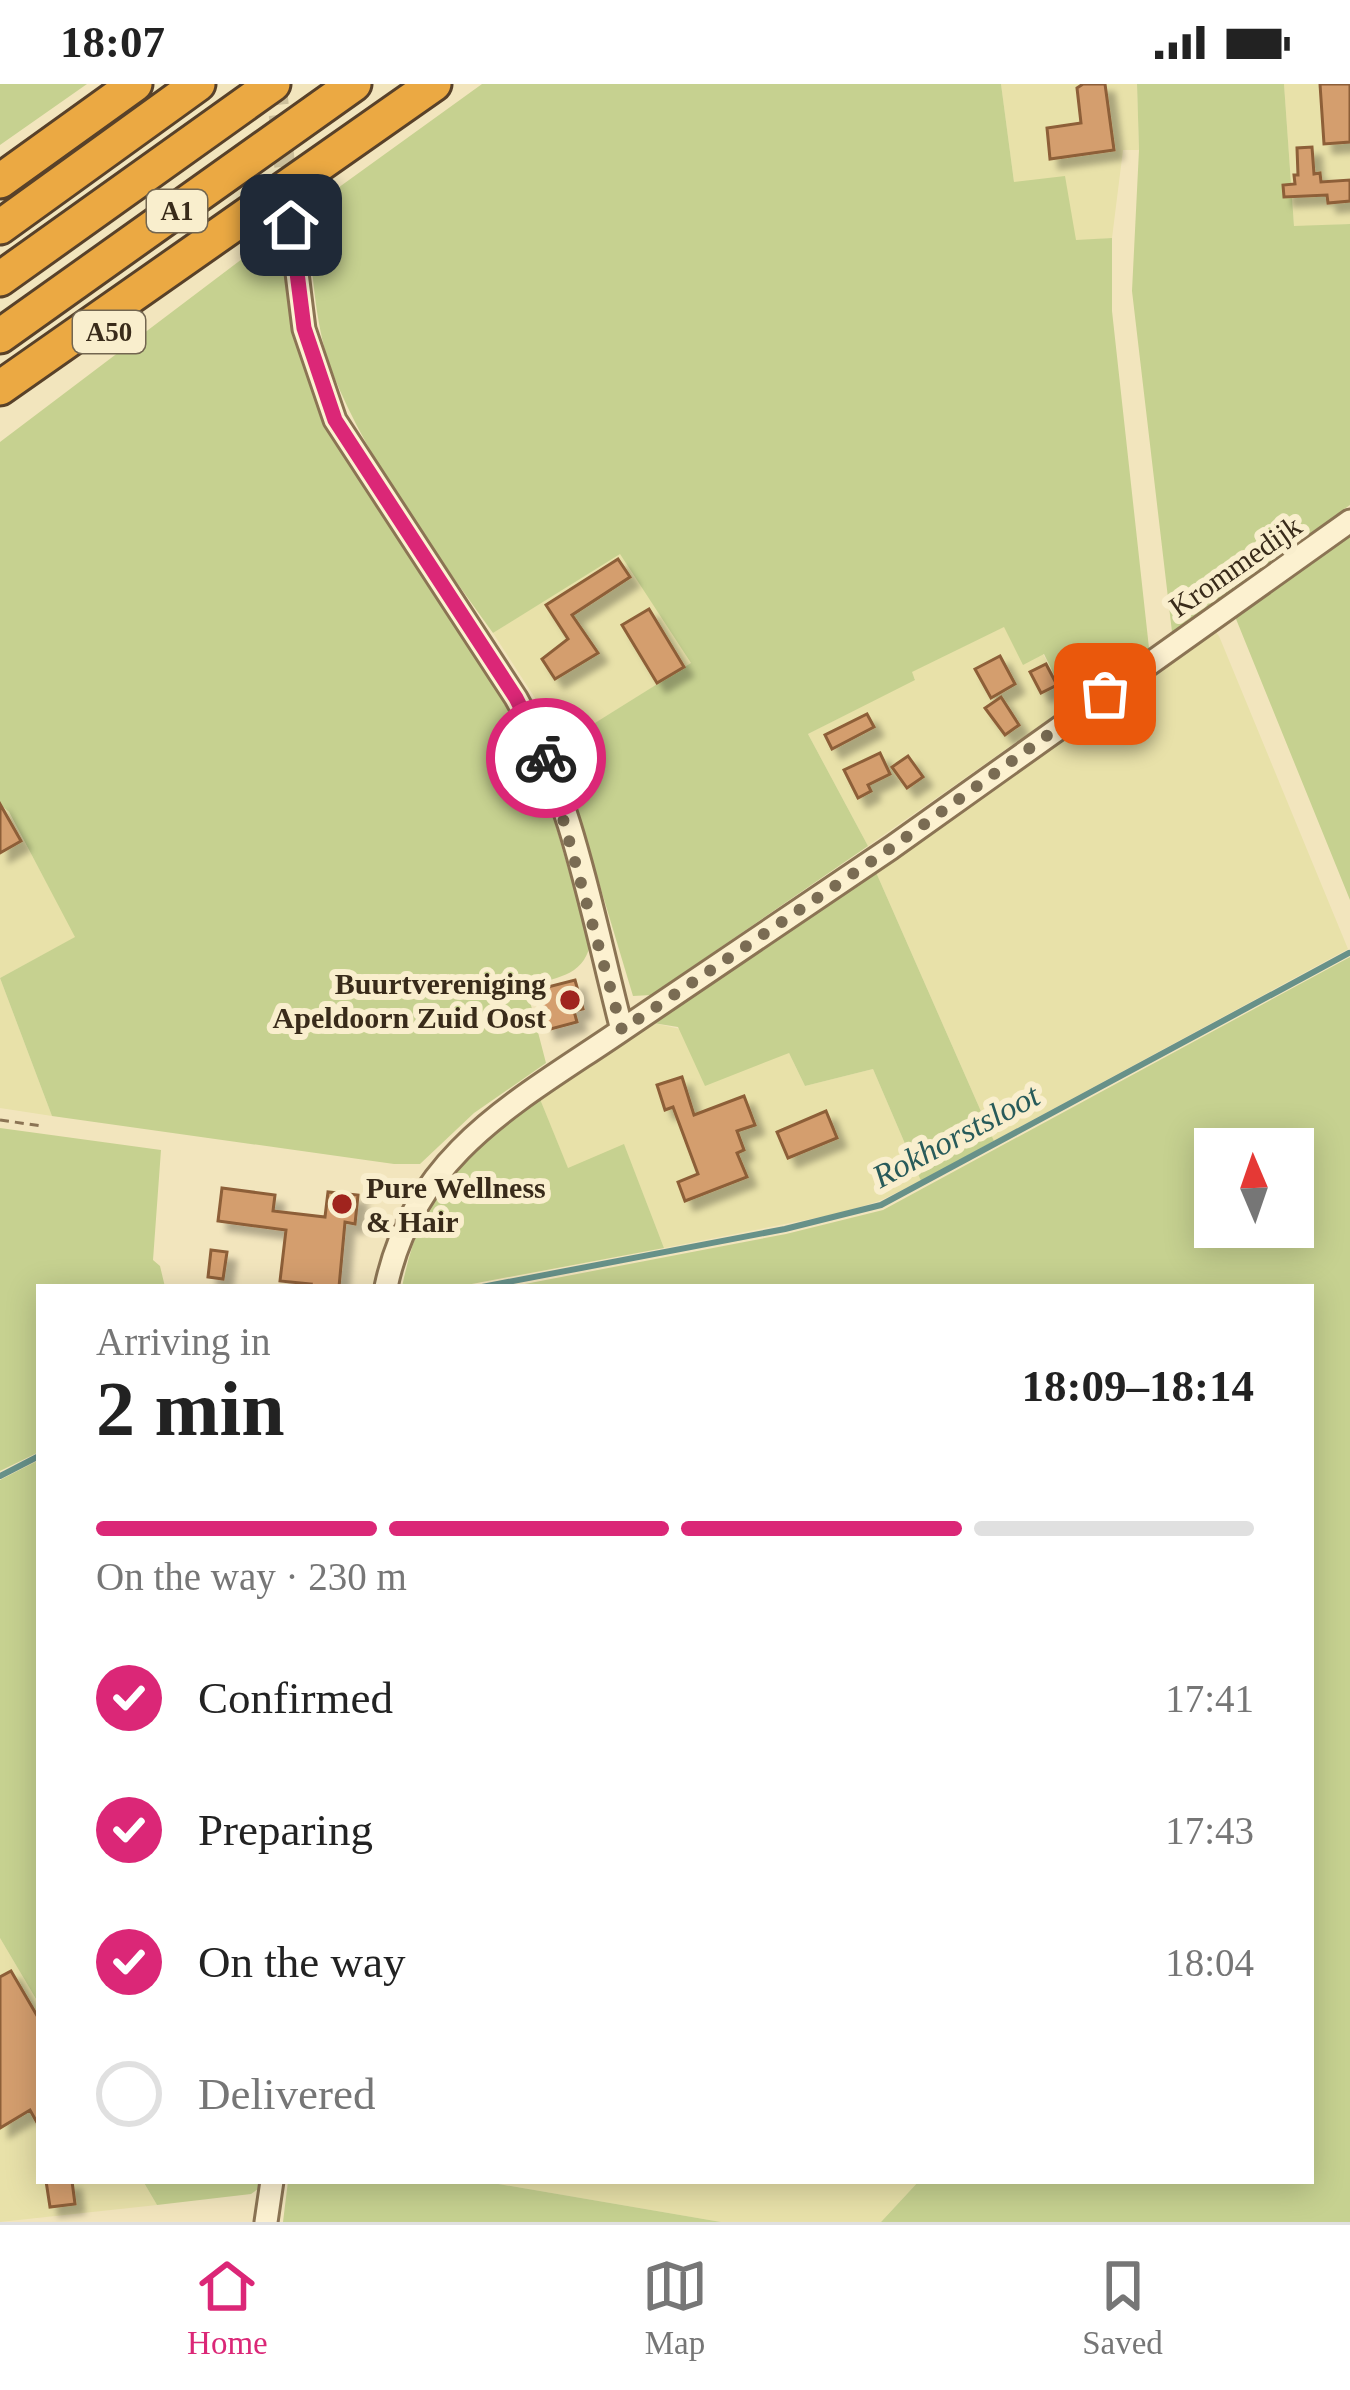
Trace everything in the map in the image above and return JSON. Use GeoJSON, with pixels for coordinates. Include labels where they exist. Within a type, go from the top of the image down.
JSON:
{"type":"FeatureCollection","features":[{"type":"Feature","properties":{"kind":"highway"},"geometry":{"type":"LineString","coordinates":[[0,181],[135,84]]}},
{"type":"Feature","properties":{"kind":"highway"},"geometry":{"type":"LineString","coordinates":[[0,226],[198,84]]}},
{"type":"Feature","properties":{"kind":"highway","name":"A1"},"geometry":{"type":"LineString","coordinates":[[0,279],[273,84]]}},
{"type":"Feature","properties":{"kind":"highway","name":"A1"},"geometry":{"type":"LineString","coordinates":[[0,336],[354,84]]}},
{"type":"Feature","properties":{"kind":"highway","name":"A1"},"geometry":{"type":"LineString","coordinates":[[0,388],[434,84]]}},
{"type":"Feature","properties":{"kind":"highway","name":"A50"},"geometry":{"type":"LineString","coordinates":[[0,417],[97,342],[213,242]]}},
{"type":"Feature","properties":{"kind":"street"},"geometry":{"type":"LineString","coordinates":[[291,225],[304,328],[323,393],[351,448],[538,737],[561,802],[622,1030]]}},
{"type":"Feature","properties":{"kind":"street","name":"Krommedijk"},"geometry":{"type":"LineString","coordinates":[[387,1284],[404,1227],[420,1195],[444,1164],[502,1112],[891,848],[1350,521]]}},
{"type":"Feature","properties":{"kind":"street"},"geometry":{"type":"LineString","coordinates":[[266,2222],[272,2184]]}},
{"type":"Feature","properties":{"kind":"path"},"geometry":{"type":"LineString","coordinates":[[0,1120],[42,1126]]}},
{"type":"Feature","properties":{"kind":"shaded area"},"geometry":{"type":"Polygon","coordinates":[[[1001,84],[1137,84],[1139,150],[1123,150],[1112,238],[1076,241],[1014,182],[1001,84]]]}},
{"type":"Feature","properties":{"kind":"shaded area"},"geometry":{"type":"Polygon","coordinates":[[[1284,84],[1350,84],[1350,224],[1294,227],[1284,84]]]}},
{"type":"Feature","properties":{"kind":"shaded area"},"geometry":{"type":"Polygon","coordinates":[[[620,553],[692,663],[558,746],[546,715],[493,633],[620,553]]]}},
{"type":"Feature","properties":{"kind":"shaded area"},"geometry":{"type":"Polygon","coordinates":[[[1005,626],[1043,654],[1069,705],[868,846],[808,734],[915,679],[911,672],[1005,626]]]}},
{"type":"Feature","properties":{"kind":"shaded area"},"geometry":{"type":"Polygon","coordinates":[[[1213,629],[1348,949],[994,1141],[875,870],[1213,629]]]}},
{"type":"Feature","properties":{"kind":"shaded area"},"geometry":{"type":"Polygon","coordinates":[[[3,802],[76,937],[0,978],[0,804],[3,802]]]}},
{"type":"Feature","properties":{"kind":"shaded area"},"geometry":{"type":"Polygon","coordinates":[[[0,978],[52,1116],[0,1108],[0,978]]]}},
{"type":"Feature","properties":{"kind":"shaded area"},"geometry":{"type":"Polygon","coordinates":[[[653,1023],[789,1053],[805,1086],[873,1069],[921,1181],[841,1213],[664,1248],[624,1145],[568,1169],[540,1099],[653,1023]]]}},
{"type":"Feature","properties":{"kind":"shaded area"},"geometry":{"type":"Polygon","coordinates":[[[0,1938],[36,1999],[36,2184],[145,2184],[157,2205],[0,2222],[0,1938]]]}},
{"type":"Feature","properties":{"kind":"shaded area"},"geometry":{"type":"Polygon","coordinates":[[[499,2184],[916,2184],[881,2222],[721,2222],[499,2184]]]}},
{"type":"Feature","properties":{"kind":"green space"},"geometry":{"type":"Polygon","coordinates":[[[0,84],[87,84],[0,145],[0,84]]]}},
{"type":"Feature","properties":{"kind":"green space"},"geometry":{"type":"Polygon","coordinates":[[[482,84],[1001,84],[1014,182],[1065,176],[1076,240],[1112,238],[1112,311],[1149,648],[1069,705],[1044,654],[1023,665],[1004,627],[912,672],[915,680],[808,734],[868,846],[651,995],[633,996],[558,746],[691,663],[620,554],[493,633],[365,441],[333,374],[318,314],[306,211],[482,84]]]}},
{"type":"Feature","properties":{"kind":"green space"},"geometry":{"type":"Polygon","coordinates":[[[1137,84],[1284,84],[1294,226],[1350,224],[1350,505],[1172,632],[1132,291],[1137,84]]]}},
{"type":"Feature","properties":{"kind":"green space"},"geometry":{"type":"Polygon","coordinates":[[[283,228],[301,345],[315,390],[524,732],[590,945],[574,970],[526,986],[546,1063],[474,1113],[420,1164],[52,1116],[0,978],[75,937],[9,812],[0,804],[0,442],[283,228]]]}},
{"type":"Feature","properties":{"kind":"green space"},"geometry":{"type":"Polygon","coordinates":[[[1350,531],[1350,900],[1234,614],[1350,531]]]}},
{"type":"Feature","properties":{"kind":"green space"},"geometry":{"type":"Polygon","coordinates":[[[875,870],[994,1141],[921,1181],[873,1069],[805,1086],[789,1053],[705,1086],[678,1027],[653,1023],[875,870]]]}},
{"type":"Feature","properties":{"kind":"green space"},"geometry":{"type":"Polygon","coordinates":[[[1350,957],[1350,2222],[881,2222],[916,2184],[1314,2184],[1314,1284],[525,1284],[786,1234],[883,1210],[1350,957]]]}},
{"type":"Feature","properties":{"kind":"green space"},"geometry":{"type":"Polygon","coordinates":[[[540,1099],[568,1168],[624,1144],[664,1248],[472,1284],[403,1284],[410,1253],[434,1199],[488,1139],[540,1099]]]}},
{"type":"Feature","properties":{"kind":"green space"},"geometry":{"type":"Polygon","coordinates":[[[0,1128],[161,1150],[153,1260],[160,1266],[164,1284],[36,1284],[36,1453],[0,1471],[0,1128]]]}},
{"type":"Feature","properties":{"kind":"green space"},"geometry":{"type":"Polygon","coordinates":[[[36,1462],[36,1999],[0,1938],[0,1480],[36,1462]]]}},
{"type":"Feature","properties":{"kind":"green space"},"geometry":{"type":"Polygon","coordinates":[[[145,2184],[259,2184],[251,2194],[157,2205],[145,2184]]]}},
{"type":"Feature","properties":{"kind":"green space"},"geometry":{"type":"Polygon","coordinates":[[[288,2184],[499,2184],[721,2222],[283,2222],[288,2184]]]}},
{"type":"Feature","properties":{"kind":"building"},"geometry":{"type":"Polygon","coordinates":[[[1105,84],[1114,150],[1050,159],[1047,128],[1081,123],[1077,88],[1105,84]]]}},
{"type":"Feature","properties":{"kind":"building"},"geometry":{"type":"Polygon","coordinates":[[[1320,84],[1350,84],[1350,142],[1324,144],[1320,84]]]}},
{"type":"Feature","properties":{"kind":"building"},"geometry":{"type":"Polygon","coordinates":[[[1312,147],[1314,174],[1320,173],[1321,182],[1350,180],[1350,201],[1328,203],[1327,195],[1284,197],[1283,185],[1295,184],[1294,175],[1298,175],[1297,148],[1312,147]]]}},
{"type":"Feature","properties":{"kind":"building"},"geometry":{"type":"Polygon","coordinates":[[[618,559],[630,577],[572,615],[598,653],[555,679],[542,659],[568,639],[546,605],[618,559]]]}},
{"type":"Feature","properties":{"kind":"building"},"geometry":{"type":"Polygon","coordinates":[[[649,609],[684,667],[657,683],[622,625],[649,609]]]}},
{"type":"Feature","properties":{"kind":"building"},"geometry":{"type":"Polygon","coordinates":[[[1000,656],[1015,684],[991,698],[975,669],[1000,656]]]}},
{"type":"Feature","properties":{"kind":"building"},"geometry":{"type":"Polygon","coordinates":[[[1046,664],[1057,685],[1041,693],[1030,672],[1046,664]]]}},
{"type":"Feature","properties":{"kind":"building"},"geometry":{"type":"Polygon","coordinates":[[[1001,697],[1019,725],[1005,735],[985,708],[1001,697]]]}},
{"type":"Feature","properties":{"kind":"building"},"geometry":{"type":"Polygon","coordinates":[[[867,714],[874,727],[832,749],[825,735],[867,714]]]}},
{"type":"Feature","properties":{"kind":"building"},"geometry":{"type":"Polygon","coordinates":[[[880,753],[890,774],[868,785],[871,791],[858,798],[844,770],[880,753]]]}},
{"type":"Feature","properties":{"kind":"building"},"geometry":{"type":"Polygon","coordinates":[[[908,756],[923,777],[907,788],[892,767],[908,756]]]}},
{"type":"Feature","properties":{"kind":"building"},"geometry":{"type":"Polygon","coordinates":[[[0,804],[21,841],[0,853],[0,804]]]}},
{"type":"Feature","properties":{"kind":"building"},"geometry":{"type":"Polygon","coordinates":[[[575,980],[583,1009],[574,1011],[577,1022],[547,1030],[536,990],[575,980]]]}},
{"type":"Feature","properties":{"kind":"building"},"geometry":{"type":"Polygon","coordinates":[[[682,1077],[694,1115],[744,1096],[755,1125],[737,1131],[744,1150],[737,1153],[747,1177],[685,1201],[678,1182],[698,1174],[673,1107],[665,1110],[657,1085],[682,1077]]]}},
{"type":"Feature","properties":{"kind":"building"},"geometry":{"type":"Polygon","coordinates":[[[826,1111],[837,1138],[788,1158],[777,1132],[826,1111]]]}},
{"type":"Feature","properties":{"kind":"building"},"geometry":{"type":"Polygon","coordinates":[[[222,1188],[275,1195],[273,1211],[325,1217],[328,1192],[358,1195],[355,1224],[345,1222],[339,1284],[280,1281],[286,1230],[218,1221],[222,1188]]]}},
{"type":"Feature","properties":{"kind":"building"},"geometry":{"type":"Polygon","coordinates":[[[211,1250],[227,1252],[223,1279],[208,1277],[211,1250]]]}},
{"type":"Feature","properties":{"kind":"building"},"geometry":{"type":"Polygon","coordinates":[[[11,1971],[36,2014],[36,2121],[30,2110],[0,2128],[0,1977],[11,1971]]]}},
{"type":"Feature","properties":{"kind":"building"},"geometry":{"type":"Polygon","coordinates":[[[46,2184],[72,2184],[75,2204],[50,2207],[46,2184]]]}},
{"type":"Feature","properties":{"kind":"waterway","name":"Rokhorstsloot"},"geometry":{"type":"LineString","coordinates":[[498,1284],[785,1229],[881,1205],[1349,953]]}},
{"type":"Feature","properties":{"kind":"waterway","name":"Rokhorstsloot"},"geometry":{"type":"LineString","coordinates":[[0,1476],[36,1458]]}},
{"type":"Feature","properties":{"kind":"tunnel"},"geometry":{"type":"LineString","coordinates":[[276,84],[291,225]]}},
{"type":"Feature","properties":{"kind":"way so far"},"geometry":{"type":"LineString","coordinates":[[546,758],[622,1030],[891,848],[1105,694]]}},
{"type":"Feature","properties":{"kind":"place","name":"Buurtvereniging Apeldoorn Zuid Oost"},"geometry":{"type":"Point","coordinates":[570,1000]}},
{"type":"Feature","properties":{"kind":"place","name":"Pure Wellness & Hair"},"geometry":{"type":"Point","coordinates":[342,1204]}},
{"type":"Feature","properties":{"kind":"route"},"geometry":{"type":"LineString","coordinates":[[291,225],[304,328],[335,420],[516,698],[546,758]]}}]}
